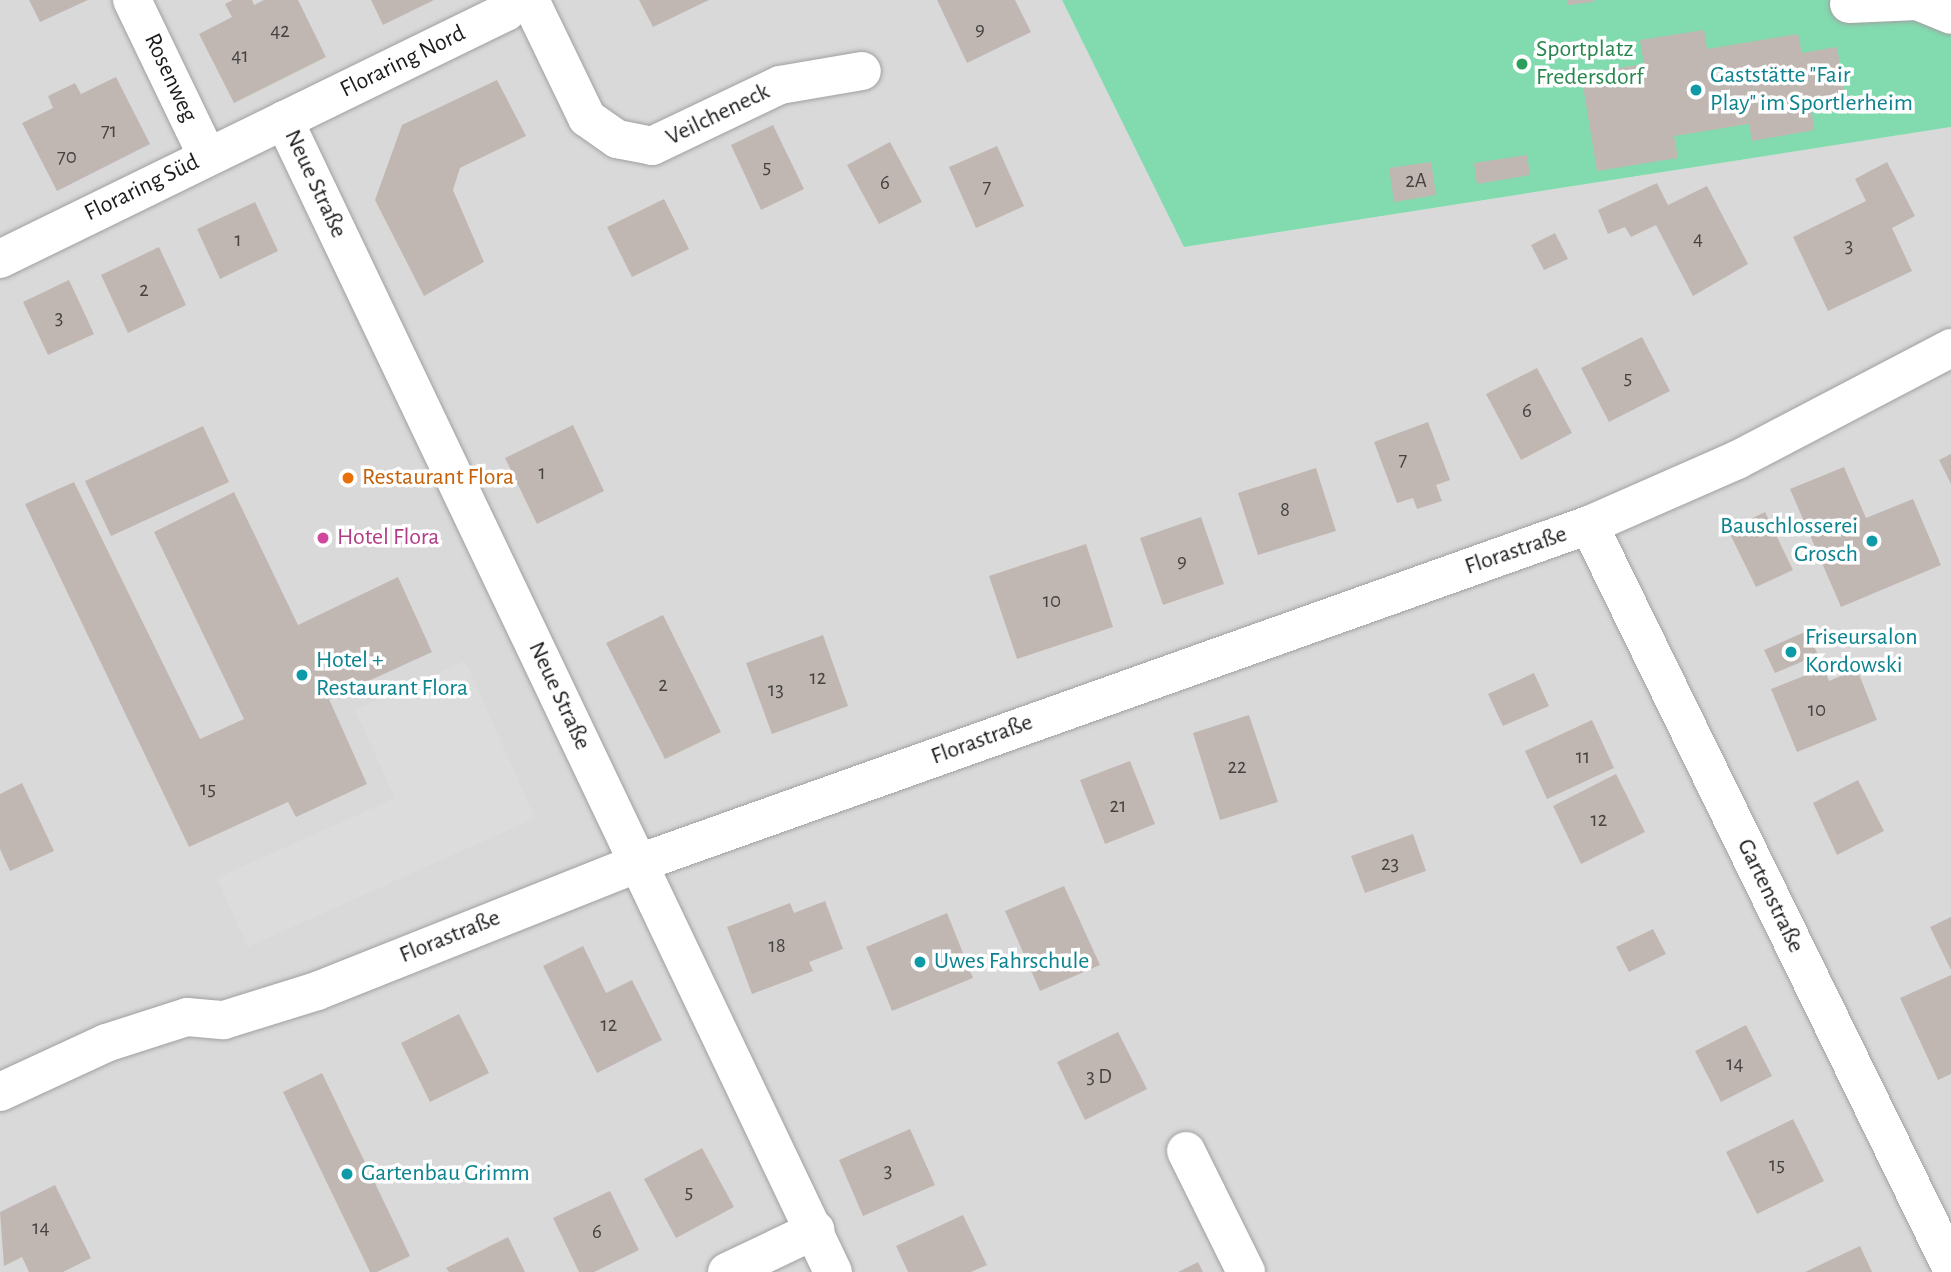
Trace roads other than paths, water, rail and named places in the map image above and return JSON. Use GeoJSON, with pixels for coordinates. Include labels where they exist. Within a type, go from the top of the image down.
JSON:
{"type":"FeatureCollection","features":[{"type":"Feature","properties":{"kind":"street","name":"Rosenweg"},"geometry":{"type":"LineString","coordinates":[[132,0],[207,156]]}},
{"type":"Feature","properties":{"kind":"street","name":"Floraring Nord"},"geometry":{"type":"LineString","coordinates":[[284,120],[506,12],[517,0]]}},
{"type":"Feature","properties":{"kind":"street","name":"Veilcheneck"},"geometry":{"type":"LineString","coordinates":[[530,0],[587,118],[617,139],[652,146],[780,85],[862,71]]}},
{"type":"Feature","properties":{"kind":"street"},"geometry":{"type":"LineString","coordinates":[[1849,4],[1917,1],[1951,15]]}},
{"type":"Feature","properties":{"kind":"street","name":"Floraring Süd"},"geometry":{"type":"LineString","coordinates":[[0,259],[284,120]]}},
{"type":"Feature","properties":{"kind":"street","name":"Neue Straße"},"geometry":{"type":"LineString","coordinates":[[284,120],[833,1272]]}},
{"type":"Feature","properties":{"kind":"street","name":"Florastraße"},"geometry":{"type":"LineString","coordinates":[[0,1093],[106,1043],[187,1017],[224,1020],[317,991],[639,863],[1589,525],[1737,460],[1951,348]]}},
{"type":"Feature","properties":{"kind":"street","name":"Gartenstraße"},"geometry":{"type":"LineString","coordinates":[[1589,525],[1951,1267]]}},
{"type":"Feature","properties":{"kind":"street"},"geometry":{"type":"LineString","coordinates":[[1186,1151],[1246,1272]]}},
{"type":"Feature","properties":{"kind":"street"},"geometry":{"type":"LineString","coordinates":[[727,1272],[814,1230]]}},
{"type":"Feature","properties":{"kind":"place","name":"Sportplatz Fredersdorf"},"geometry":{"type":"Point","coordinates":[1522,64]}},
{"type":"Feature","properties":{"kind":"place","name":"Gaststätte \"Fair Play\" im Sportlerheim"},"geometry":{"type":"Point","coordinates":[1696,90]}},
{"type":"Feature","properties":{"kind":"place","name":"Restaurant Flora"},"geometry":{"type":"Point","coordinates":[348,478]}},
{"type":"Feature","properties":{"kind":"place","name":"Hotel Flora"},"geometry":{"type":"Point","coordinates":[323,538]}},
{"type":"Feature","properties":{"kind":"place","name":"Bauschlosserei Grosch"},"geometry":{"type":"Point","coordinates":[1872,541]}},
{"type":"Feature","properties":{"kind":"place","name":"Friseursalon Kordowski"},"geometry":{"type":"Point","coordinates":[1791,652]}},
{"type":"Feature","properties":{"kind":"place","name":"Hotel + Restaurant Flora"},"geometry":{"type":"Point","coordinates":[302,675]}},
{"type":"Feature","properties":{"kind":"place","name":"Uwes Fahrschule"},"geometry":{"type":"Point","coordinates":[920,962]}},
{"type":"Feature","properties":{"kind":"place","name":"Gartenbau Grimm"},"geometry":{"type":"Point","coordinates":[347,1174]}}]}
